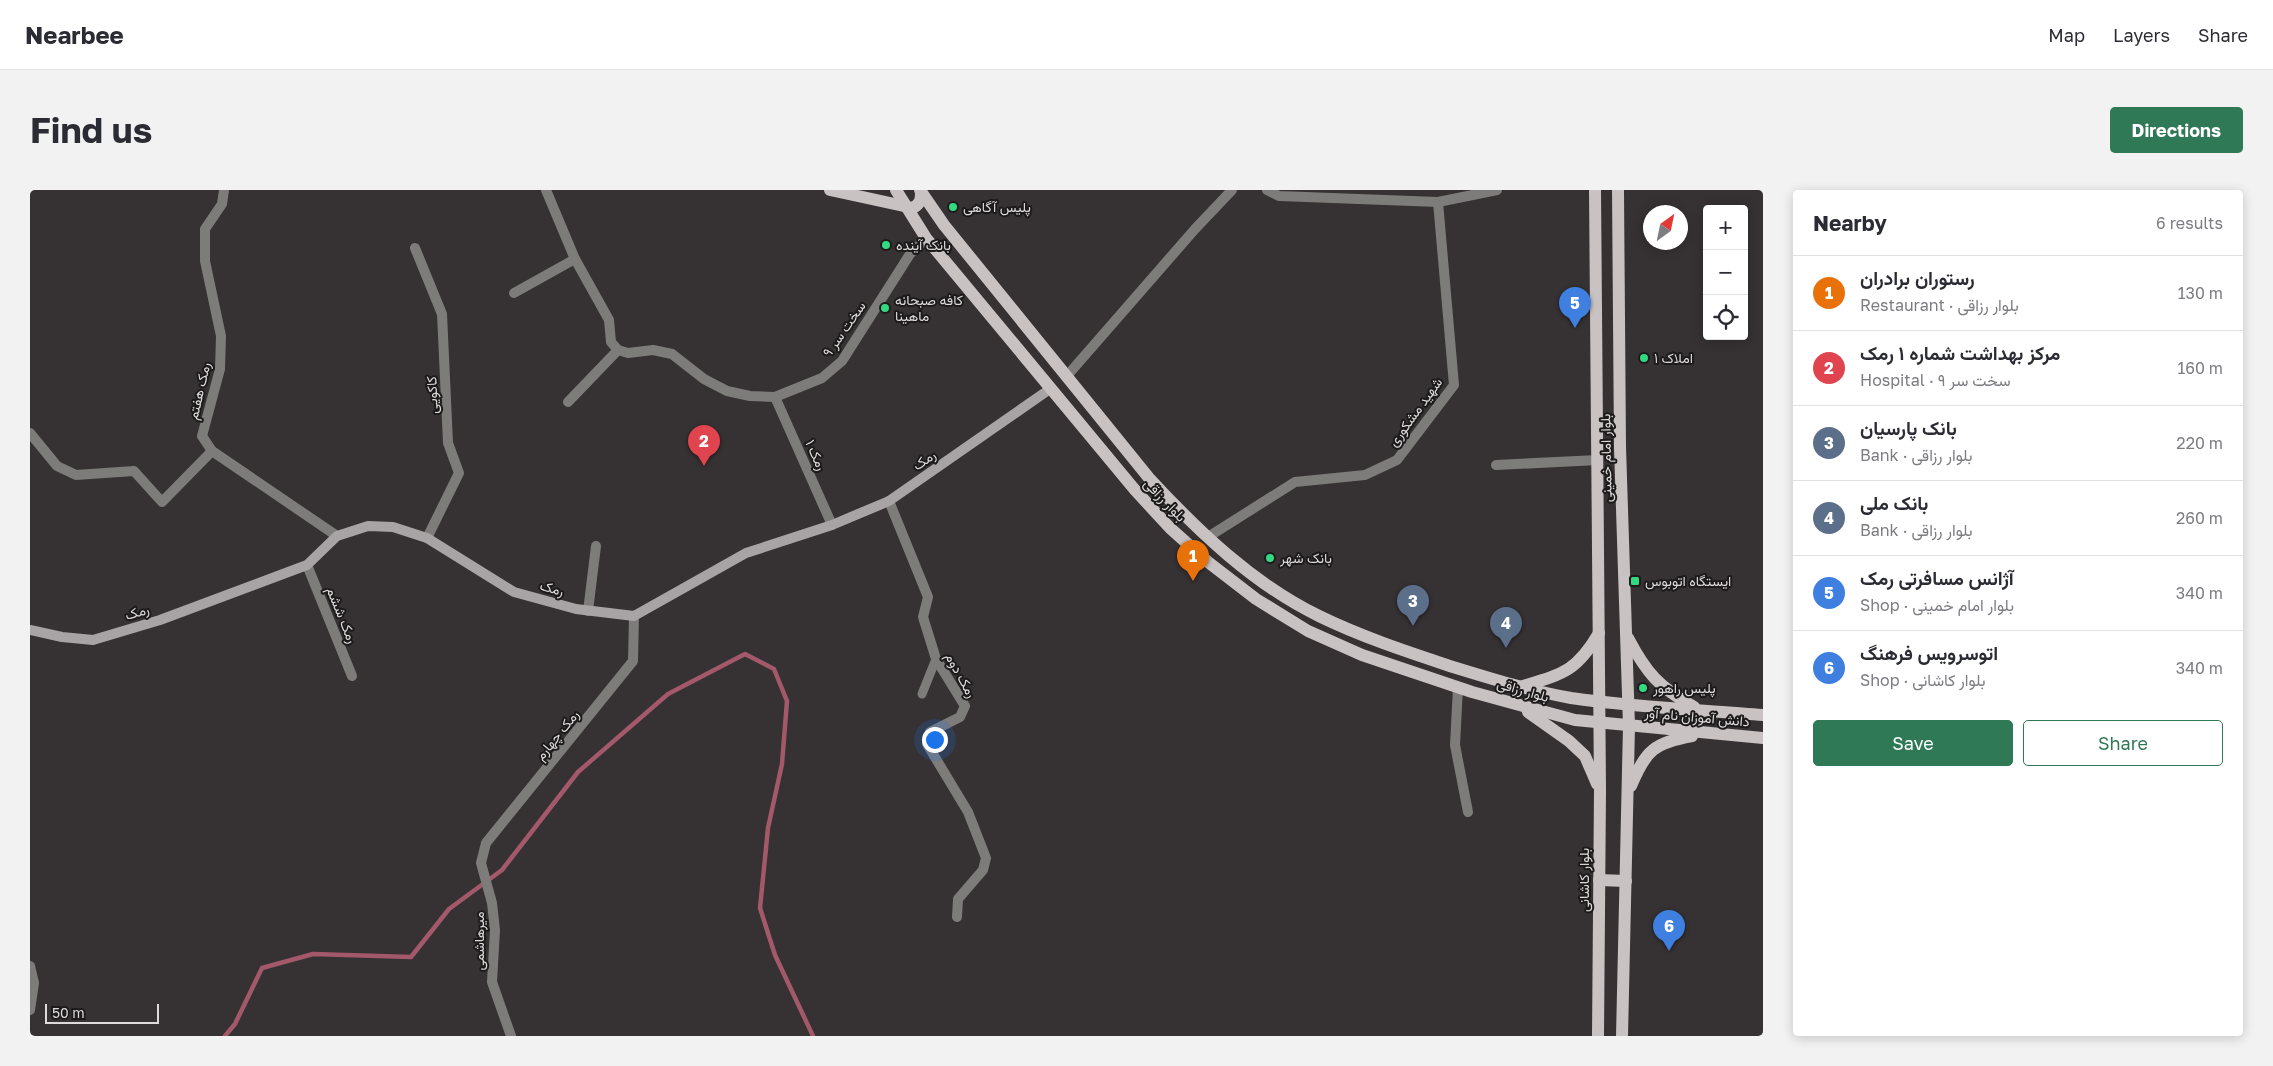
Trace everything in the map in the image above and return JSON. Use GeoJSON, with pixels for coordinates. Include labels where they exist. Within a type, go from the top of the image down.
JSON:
{"type":"FeatureCollection","features":[{"type":"Feature","properties":{"kind":"main road"},"geometry":{"type":"LineString","coordinates":[[830,190],[913,208],[921,200],[920,191]]}},
{"type":"Feature","properties":{"kind":"main road","name":"بلوار رزاقی"},"geometry":{"type":"LineString","coordinates":[[896,190],[926,238],[1135,490],[1170,528],[1208,562],[1256,599],[1308,631],[1362,655],[1458,687],[1575,720],[1629,726]]}},
{"type":"Feature","properties":{"kind":"main road","name":"بلوار امام خمینی"},"geometry":{"type":"LineString","coordinates":[[1595,190],[1599,723]]}},
{"type":"Feature","properties":{"kind":"main road","name":"بلوار امام خمینی"},"geometry":{"type":"LineString","coordinates":[[1618,190],[1620,447],[1629,726]]}},
{"type":"Feature","properties":{"kind":"main road","name":"بلوار رزاقی"},"geometry":{"type":"LineString","coordinates":[[920,191],[944,225],[1149,478],[1183,515],[1267,584],[1317,615],[1369,638],[1520,686],[1569,697],[1628,704]]}},
{"type":"Feature","properties":{"kind":"main road"},"geometry":{"type":"LineString","coordinates":[[926,238],[929,226],[934,222],[944,225]]}},
{"type":"Feature","properties":{"kind":"main road"},"geometry":{"type":"LineString","coordinates":[[1050,389],[1066,377]]}},
{"type":"Feature","properties":{"kind":"main road"},"geometry":{"type":"LineString","coordinates":[[1598,454],[1620,447]]}},
{"type":"Feature","properties":{"kind":"main road"},"geometry":{"type":"LineString","coordinates":[[1520,686],[1552,678],[1572,668],[1589,651],[1599,633]]}},
{"type":"Feature","properties":{"kind":"main road"},"geometry":{"type":"LineString","coordinates":[[1626,634],[1647,672],[1661,686],[1698,710]]}},
{"type":"Feature","properties":{"kind":"main road"},"geometry":{"type":"LineString","coordinates":[[1516,704],[1547,724],[1585,756],[1600,790]]}},
{"type":"Feature","properties":{"kind":"main road","name":"دانش آموزان نام آور"},"geometry":{"type":"LineString","coordinates":[[1628,704],[1763,715]]}},
{"type":"Feature","properties":{"kind":"main road","name":"بلوار کاشانی"},"geometry":{"type":"LineString","coordinates":[[1598,1036],[1599,723]]}},
{"type":"Feature","properties":{"kind":"main road"},"geometry":{"type":"LineString","coordinates":[[1622,1036],[1629,726]]}},
{"type":"Feature","properties":{"kind":"main road","name":"دانش آموزان نام آور"},"geometry":{"type":"LineString","coordinates":[[1629,726],[1763,738]]}},
{"type":"Feature","properties":{"kind":"main road"},"geometry":{"type":"LineString","coordinates":[[1628,792],[1640,764],[1661,744],[1709,733]]}},
{"type":"Feature","properties":{"kind":"main road"},"geometry":{"type":"LineString","coordinates":[[1599,880],[1626,881]]}},
{"type":"Feature","properties":{"kind":"street","name":"رمک هفتم"},"geometry":{"type":"LineString","coordinates":[[212,451],[202,436],[220,370],[221,336],[205,261],[205,229],[222,204],[224,190]]}},
{"type":"Feature","properties":{"kind":"street"},"geometry":{"type":"LineString","coordinates":[[546,190],[575,259],[609,320],[611,342],[618,350],[568,402]]}},
{"type":"Feature","properties":{"kind":"street"},"geometry":{"type":"LineString","coordinates":[[1066,377],[1195,229],[1232,190]]}},
{"type":"Feature","properties":{"kind":"street"},"geometry":{"type":"LineString","coordinates":[[1268,190],[1280,196],[1438,202],[1497,190]]}},
{"type":"Feature","properties":{"kind":"street","name":"شهید مشکوری"},"geometry":{"type":"LineString","coordinates":[[1208,537],[1295,482],[1365,475],[1397,460],[1454,385],[1438,202]]}},
{"type":"Feature","properties":{"kind":"street","name":"سخت سر ۹"},"geometry":{"type":"LineString","coordinates":[[618,350],[628,353],[653,350],[672,354],[704,379],[727,391],[750,396],[775,397],[822,378],[842,361],[910,254],[926,238]]}},
{"type":"Feature","properties":{"kind":"street","name":"کاکویی"},"geometry":{"type":"LineString","coordinates":[[415,248],[442,314],[448,443],[459,473],[427,538]]}},
{"type":"Feature","properties":{"kind":"street"},"geometry":{"type":"LineString","coordinates":[[514,292],[575,259]]}},
{"type":"Feature","properties":{"kind":"street","name":"رمک"},"geometry":{"type":"LineString","coordinates":[[30,630],[62,637],[93,640],[160,620],[307,565],[337,536],[368,526],[394,527],[427,538],[514,592],[576,609],[634,616],[746,553],[832,525],[889,501],[1050,389]]}},
{"type":"Feature","properties":{"kind":"street","name":"رمک ۱"},"geometry":{"type":"LineString","coordinates":[[775,397],[832,525]]}},
{"type":"Feature","properties":{"kind":"street"},"geometry":{"type":"LineString","coordinates":[[30,433],[57,466],[76,474],[134,472],[162,502],[212,451],[337,536]]}},
{"type":"Feature","properties":{"kind":"street"},"geometry":{"type":"LineString","coordinates":[[1496,465],[1598,454]]}},
{"type":"Feature","properties":{"kind":"street","name":"رمک دوم"},"geometry":{"type":"LineString","coordinates":[[889,501],[928,597],[923,617],[936,659],[965,706],[960,717],[930,732],[927,744],[968,812],[986,858],[983,870],[958,898],[957,916]]}},
{"type":"Feature","properties":{"kind":"street"},"geometry":{"type":"LineString","coordinates":[[588,611],[596,546]]}},
{"type":"Feature","properties":{"kind":"street","name":"رمک ششم"},"geometry":{"type":"LineString","coordinates":[[307,565],[352,676]]}},
{"type":"Feature","properties":{"kind":"street","name":"رمک چهارم"},"geometry":{"type":"LineString","coordinates":[[480,863],[486,843],[633,661],[634,616]]}},
{"type":"Feature","properties":{"kind":"street"},"geometry":{"type":"LineString","coordinates":[[1458,687],[1454,745],[1468,812]]}},
{"type":"Feature","properties":{"kind":"street","name":"میرهاشمی"},"geometry":{"type":"LineString","coordinates":[[480,863],[492,903],[495,930],[492,982],[511,1036]]}},
{"type":"Feature","properties":{"kind":"street"},"geometry":{"type":"LineString","coordinates":[[30,966],[34,983],[30,1010]]}},
{"type":"Feature","properties":{"kind":"lane"},"geometry":{"type":"LineString","coordinates":[[922,694],[936,659]]}},
{"type":"Feature","properties":{"kind":"waterway"},"geometry":{"type":"LineString","coordinates":[[225,1036],[235,1024],[262,968],[313,954],[411,957],[449,909],[502,870],[578,772],[668,694],[745,654],[774,669],[787,701],[782,764],[768,828],[760,908],[775,955],[813,1036]]}},
{"type":"Feature","properties":{"kind":"place","name":"پلیس آگاهی"},"geometry":{"type":"Point","coordinates":[953,207]}},
{"type":"Feature","properties":{"kind":"place","name":"بانک آینده"},"geometry":{"type":"Point","coordinates":[886,245]}},
{"type":"Feature","properties":{"kind":"place","name":"کافه صبحانه ماهینا"},"geometry":{"type":"Point","coordinates":[885,308]}},
{"type":"Feature","properties":{"kind":"place","name":"آژانس مسافرتی رمک"},"geometry":{"type":"Point","coordinates":[1575,328]}},
{"type":"Feature","properties":{"kind":"place","name":"املاک ۱"},"geometry":{"type":"Point","coordinates":[1644,358]}},
{"type":"Feature","properties":{"kind":"place","name":"مرکز بهداشت شماره ۱ رمک"},"geometry":{"type":"Point","coordinates":[704,466]}},
{"type":"Feature","properties":{"kind":"place","name":"بانک شهر"},"geometry":{"type":"Point","coordinates":[1270,558]}},
{"type":"Feature","properties":{"kind":"place","name":"رستوران برادران"},"geometry":{"type":"Point","coordinates":[1193,581]}},
{"type":"Feature","properties":{"kind":"place","name":"ایستگاه اتوبوس"},"geometry":{"type":"Point","coordinates":[1635,581]}},
{"type":"Feature","properties":{"kind":"place","name":"بانک پارسیان"},"geometry":{"type":"Point","coordinates":[1413,626]}},
{"type":"Feature","properties":{"kind":"place","name":"بانک ملی"},"geometry":{"type":"Point","coordinates":[1506,648]}},
{"type":"Feature","properties":{"kind":"place","name":"پلیس راهور"},"geometry":{"type":"Point","coordinates":[1643,688]}},
{"type":"Feature","properties":{"kind":"place","name":"اتوسرویس فرهنگ"},"geometry":{"type":"Point","coordinates":[1669,951]}}]}
